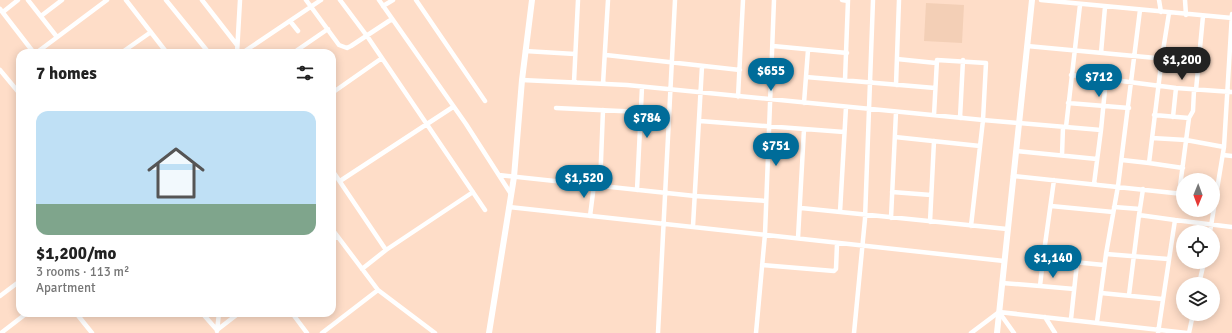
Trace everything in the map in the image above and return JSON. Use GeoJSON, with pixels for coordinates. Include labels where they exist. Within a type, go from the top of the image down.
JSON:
{"type":"FeatureCollection","features":[{"type":"Feature","properties":{"kind":"street"},"geometry":{"type":"LineString","coordinates":[[18,0],[1,11],[32,49]]}},
{"type":"Feature","properties":{"kind":"street"},"geometry":{"type":"LineString","coordinates":[[28,0],[57,37]]}},
{"type":"Feature","properties":{"kind":"street"},"geometry":{"type":"LineString","coordinates":[[41,16],[62,0]]}},
{"type":"Feature","properties":{"kind":"street"},"geometry":{"type":"LineString","coordinates":[[40,49],[107,0]]}},
{"type":"Feature","properties":{"kind":"street"},"geometry":{"type":"LineString","coordinates":[[126,0],[164,49]]}},
{"type":"Feature","properties":{"kind":"street"},"geometry":{"type":"LineString","coordinates":[[166,0],[206,49]]}},
{"type":"Feature","properties":{"kind":"street"},"geometry":{"type":"LineString","coordinates":[[202,0],[238,45]]}},
{"type":"Feature","properties":{"kind":"street"},"geometry":{"type":"LineString","coordinates":[[238,49],[240,0]]}},
{"type":"Feature","properties":{"kind":"street"},"geometry":{"type":"LineString","coordinates":[[306,0],[339,45],[343,47],[351,46],[392,19]]}},
{"type":"Feature","properties":{"kind":"street"},"geometry":{"type":"LineString","coordinates":[[251,49],[321,0]]}},
{"type":"Feature","properties":{"kind":"street"},"geometry":{"type":"LineString","coordinates":[[340,0],[367,36],[485,210]]}},
{"type":"Feature","properties":{"kind":"street"},"geometry":{"type":"LineString","coordinates":[[379,0],[454,106],[511,194]]}},
{"type":"Feature","properties":{"kind":"street"},"geometry":{"type":"LineString","coordinates":[[384,6],[393,0]]}},
{"type":"Feature","properties":{"kind":"street"},"geometry":{"type":"LineString","coordinates":[[416,0],[485,101]]}},
{"type":"Feature","properties":{"kind":"street"},"geometry":{"type":"LineString","coordinates":[[489,333],[497,272],[514,177],[522,80],[532,0]]}},
{"type":"Feature","properties":{"kind":"street"},"geometry":{"type":"LineString","coordinates":[[574,82],[578,0]]}},
{"type":"Feature","properties":{"kind":"street"},"geometry":{"type":"LineString","coordinates":[[603,84],[606,55],[608,0]]}},
{"type":"Feature","properties":{"kind":"street"},"geometry":{"type":"LineString","coordinates":[[658,333],[675,0]]}},
{"type":"Feature","properties":{"kind":"street"},"geometry":{"type":"LineString","coordinates":[[738,97],[744,0]]}},
{"type":"Feature","properties":{"kind":"street"},"geometry":{"type":"LineString","coordinates":[[756,333],[765,234],[774,0]]}},
{"type":"Feature","properties":{"kind":"street"},"geometry":{"type":"LineString","coordinates":[[842,0],[848,0],[845,80]]}},
{"type":"Feature","properties":{"kind":"street"},"geometry":{"type":"LineString","coordinates":[[854,333],[866,215],[873,0]]}},
{"type":"Feature","properties":{"kind":"street"},"geometry":{"type":"LineString","coordinates":[[896,85],[899,0]]}},
{"type":"Feature","properties":{"kind":"street"},"geometry":{"type":"LineString","coordinates":[[998,333],[1007,229],[1014,176],[1018,123],[1032,0]]}},
{"type":"Feature","properties":{"kind":"street"},"geometry":{"type":"LineString","coordinates":[[1041,0],[1080,5],[1232,18]]}},
{"type":"Feature","properties":{"kind":"street"},"geometry":{"type":"LineString","coordinates":[[1092,0],[1092,6]]}},
{"type":"Feature","properties":{"kind":"street"},"geometry":{"type":"LineString","coordinates":[[1160,0],[1161,12]]}},
{"type":"Feature","properties":{"kind":"street"},"geometry":{"type":"LineString","coordinates":[[1185,0],[1186,14]]}},
{"type":"Feature","properties":{"kind":"street"},"geometry":{"type":"LineString","coordinates":[[1062,155],[1064,127],[1080,5]]}},
{"type":"Feature","properties":{"kind":"street"},"geometry":{"type":"LineString","coordinates":[[1101,53],[1105,7]]}},
{"type":"Feature","properties":{"kind":"street"},"geometry":{"type":"LineString","coordinates":[[1097,322],[1104,265],[1122,160],[1140,10]]}},
{"type":"Feature","properties":{"kind":"street"},"geometry":{"type":"LineString","coordinates":[[1149,163],[1154,115],[1169,13]]}},
{"type":"Feature","properties":{"kind":"street"},"geometry":{"type":"LineString","coordinates":[[1219,173],[1223,155],[1230,92],[1232,14]]}},
{"type":"Feature","properties":{"kind":"street"},"geometry":{"type":"LineString","coordinates":[[1182,173],[1189,118],[1193,111],[1203,16]]}},
{"type":"Feature","properties":{"kind":"street"},"geometry":{"type":"LineString","coordinates":[[290,21],[298,31]]}},
{"type":"Feature","properties":{"kind":"street"},"geometry":{"type":"LineString","coordinates":[[299,49],[328,29]]}},
{"type":"Feature","properties":{"kind":"street"},"geometry":{"type":"LineString","coordinates":[[127,49],[151,32]]}},
{"type":"Feature","properties":{"kind":"street"},"geometry":{"type":"LineString","coordinates":[[773,46],[847,53]]}},
{"type":"Feature","properties":{"kind":"street"},"geometry":{"type":"LineString","coordinates":[[1027,46],[1199,62]]}},
{"type":"Feature","properties":{"kind":"street"},"geometry":{"type":"LineString","coordinates":[[804,103],[808,50]]}},
{"type":"Feature","properties":{"kind":"street"},"geometry":{"type":"LineString","coordinates":[[525,51],[575,54]]}},
{"type":"Feature","properties":{"kind":"street"},"geometry":{"type":"LineString","coordinates":[[606,55],[740,70]]}},
{"type":"Feature","properties":{"kind":"street"},"geometry":{"type":"LineString","coordinates":[[336,90],[382,58]]}},
{"type":"Feature","properties":{"kind":"street"},"geometry":{"type":"LineString","coordinates":[[897,59],[936,62],[936,60],[964,60],[985,62],[987,65],[983,120],[971,226]]}},
{"type":"Feature","properties":{"kind":"street"},"geometry":{"type":"LineString","coordinates":[[960,118],[964,60]]}},
{"type":"Feature","properties":{"kind":"street"},"geometry":{"type":"LineString","coordinates":[[934,115],[936,62]]}},
{"type":"Feature","properties":{"kind":"street"},"geometry":{"type":"LineString","coordinates":[[693,226],[702,66]]}},
{"type":"Feature","properties":{"kind":"street"},"geometry":{"type":"LineString","coordinates":[[0,70],[16,89]]}},
{"type":"Feature","properties":{"kind":"street"},"geometry":{"type":"LineString","coordinates":[[1071,75],[1106,78],[1176,88],[1230,92]]}},
{"type":"Feature","properties":{"kind":"street"},"geometry":{"type":"LineString","coordinates":[[806,77],[935,88]]}},
{"type":"Feature","properties":{"kind":"street"},"geometry":{"type":"LineString","coordinates":[[1094,184],[1106,78]]}},
{"type":"Feature","properties":{"kind":"street"},"geometry":{"type":"LineString","coordinates":[[522,80],[642,87],[701,94],[1101,130]]}},
{"type":"Feature","properties":{"kind":"street"},"geometry":{"type":"LineString","coordinates":[[637,190],[642,87]]}},
{"type":"Feature","properties":{"kind":"street"},"geometry":{"type":"LineString","coordinates":[[1173,117],[1176,88]]}},
{"type":"Feature","properties":{"kind":"street"},"geometry":{"type":"LineString","coordinates":[[1068,103],[1128,108]]}},
{"type":"Feature","properties":{"kind":"street"},"geometry":{"type":"LineString","coordinates":[[340,181],[454,106]]}},
{"type":"Feature","properties":{"kind":"street"},"geometry":{"type":"LineString","coordinates":[[840,212],[846,107]]}},
{"type":"Feature","properties":{"kind":"street"},"geometry":{"type":"LineString","coordinates":[[556,108],[641,112]]}},
{"type":"Feature","properties":{"kind":"street"},"geometry":{"type":"LineString","coordinates":[[600,186],[603,110]]}},
{"type":"Feature","properties":{"kind":"street"},"geometry":{"type":"LineString","coordinates":[[891,218],[896,112]]}},
{"type":"Feature","properties":{"kind":"street"},"geometry":{"type":"LineString","coordinates":[[1154,115],[1189,118]]}},
{"type":"Feature","properties":{"kind":"street"},"geometry":{"type":"LineString","coordinates":[[700,121],[844,132]]}},
{"type":"Feature","properties":{"kind":"street"},"geometry":{"type":"LineString","coordinates":[[798,238],[801,208],[804,129]]}},
{"type":"Feature","properties":{"kind":"street"},"geometry":{"type":"LineString","coordinates":[[895,137],[980,146]]}},
{"type":"Feature","properties":{"kind":"street"},"geometry":{"type":"LineString","coordinates":[[1152,138],[1186,140],[1224,147]]}},
{"type":"Feature","properties":{"kind":"street"},"geometry":{"type":"LineString","coordinates":[[930,222],[934,141]]}},
{"type":"Feature","properties":{"kind":"street"},"geometry":{"type":"LineString","coordinates":[[1016,152],[1097,158]]}},
{"type":"Feature","properties":{"kind":"street"},"geometry":{"type":"LineString","coordinates":[[1223,155],[1232,156]]}},
{"type":"Feature","properties":{"kind":"street"},"geometry":{"type":"LineString","coordinates":[[1122,160],[1182,168]]}},
{"type":"Feature","properties":{"kind":"street"},"geometry":{"type":"LineString","coordinates":[[499,175],[695,196],[766,201]]}},
{"type":"Feature","properties":{"kind":"street"},"geometry":{"type":"LineString","coordinates":[[336,176],[386,250]]}},
{"type":"Feature","properties":{"kind":"street"},"geometry":{"type":"LineString","coordinates":[[1014,176],[1176,193]]}},
{"type":"Feature","properties":{"kind":"street"},"geometry":{"type":"LineString","coordinates":[[1040,286],[1054,180]]}},
{"type":"Feature","properties":{"kind":"street"},"geometry":{"type":"LineString","coordinates":[[590,216],[594,185]]}},
{"type":"Feature","properties":{"kind":"street"},"geometry":{"type":"LineString","coordinates":[[1129,295],[1143,189]]}},
{"type":"Feature","properties":{"kind":"street"},"geometry":{"type":"LineString","coordinates":[[362,269],[386,250],[473,192]]}},
{"type":"Feature","properties":{"kind":"street"},"geometry":{"type":"LineString","coordinates":[[892,192],[931,195]]}},
{"type":"Feature","properties":{"kind":"street"},"geometry":{"type":"LineString","coordinates":[[1051,206],[1140,209]]}},
{"type":"Feature","properties":{"kind":"street"},"geometry":{"type":"LineString","coordinates":[[509,207],[663,222],[837,244],[863,245],[1004,260]]}},
{"type":"Feature","properties":{"kind":"street"},"geometry":{"type":"LineString","coordinates":[[801,208],[1007,229]]}},
{"type":"Feature","properties":{"kind":"street"},"geometry":{"type":"LineString","coordinates":[[1139,215],[1211,225],[1212,217]]}},
{"type":"Feature","properties":{"kind":"street"},"geometry":{"type":"LineString","coordinates":[[1159,331],[1162,299],[1175,220]]}},
{"type":"Feature","properties":{"kind":"street"},"geometry":{"type":"LineString","coordinates":[[1220,225],[1232,226]]}},
{"type":"Feature","properties":{"kind":"street"},"geometry":{"type":"LineString","coordinates":[[337,236],[378,290],[435,333]]}},
{"type":"Feature","properties":{"kind":"street"},"geometry":{"type":"LineString","coordinates":[[762,265],[834,271],[836,269],[837,244]]}},
{"type":"Feature","properties":{"kind":"street"},"geometry":{"type":"LineString","coordinates":[[1106,254],[1168,259]]}},
{"type":"Feature","properties":{"kind":"street"},"geometry":{"type":"LineString","coordinates":[[1043,259],[1104,265]]}},
{"type":"Feature","properties":{"kind":"street"},"geometry":{"type":"LineString","coordinates":[[1071,319],[1077,263]]}},
{"type":"Feature","properties":{"kind":"street"},"geometry":{"type":"LineString","coordinates":[[1002,282],[1074,290]]}},
{"type":"Feature","properties":{"kind":"street"},"geometry":{"type":"LineString","coordinates":[[0,296],[16,284]]}},
{"type":"Feature","properties":{"kind":"street"},"geometry":{"type":"LineString","coordinates":[[322,333],[378,290]]}},
{"type":"Feature","properties":{"kind":"street"},"geometry":{"type":"LineString","coordinates":[[1101,293],[1162,299]]}},
{"type":"Feature","properties":{"kind":"street"},"geometry":{"type":"LineString","coordinates":[[999,312],[1014,333]]}},
{"type":"Feature","properties":{"kind":"street"},"geometry":{"type":"LineString","coordinates":[[971,333],[999,312],[1097,322],[1159,331],[1188,333],[1191,321]]}},
{"type":"Feature","properties":{"kind":"street"},"geometry":{"type":"LineString","coordinates":[[2,333],[22,317]]}},
{"type":"Feature","properties":{"kind":"street"},"geometry":{"type":"LineString","coordinates":[[79,317],[92,333]]}},
{"type":"Feature","properties":{"kind":"street"},"geometry":{"type":"LineString","coordinates":[[205,317],[217,332]]}},
{"type":"Feature","properties":{"kind":"street"},"geometry":{"type":"LineString","coordinates":[[217,332],[219,317]]}},
{"type":"Feature","properties":{"kind":"street"},"geometry":{"type":"LineString","coordinates":[[217,332],[235,317]]}},
{"type":"Feature","properties":{"kind":"street"},"geometry":{"type":"LineString","coordinates":[[295,317],[307,333]]}},
{"type":"Feature","properties":{"kind":"street"},"geometry":{"type":"LineString","coordinates":[[1045,317],[1055,333]]}},
{"type":"Feature","properties":{"kind":"shaded area"},"geometry":{"type":"Polygon","coordinates":[[[926,3],[964,5],[962,43],[924,41],[926,3]]]}}]}
